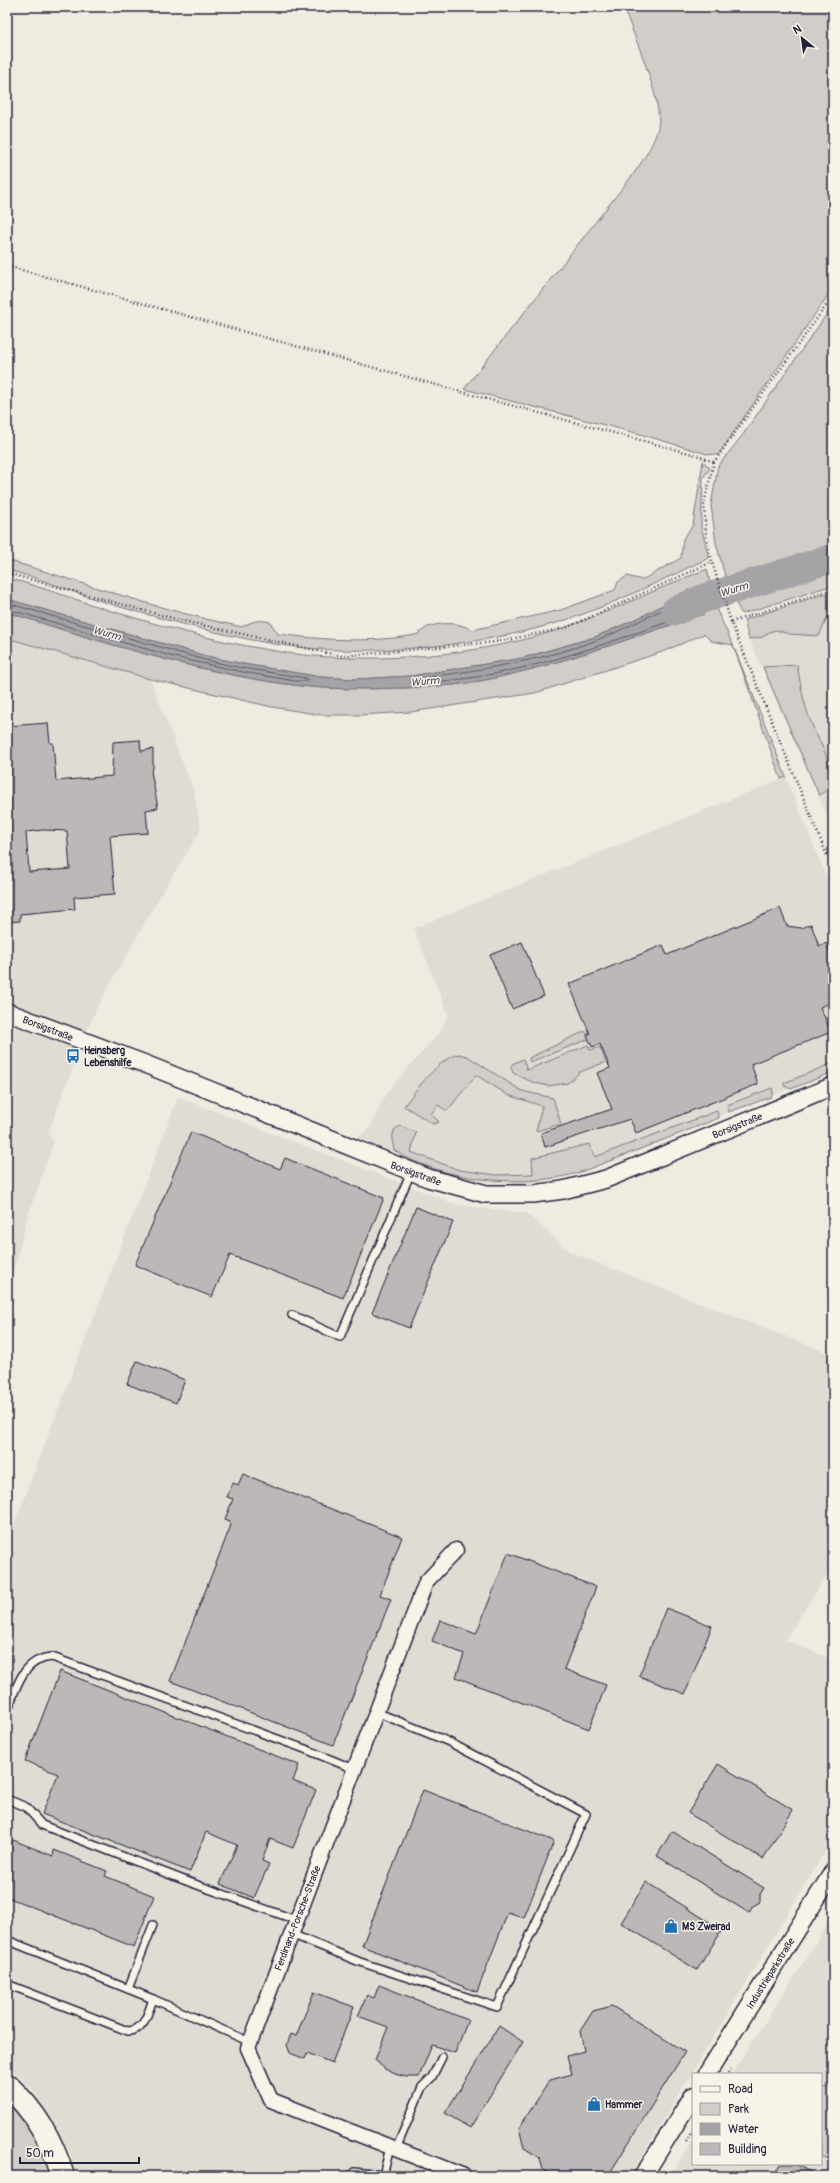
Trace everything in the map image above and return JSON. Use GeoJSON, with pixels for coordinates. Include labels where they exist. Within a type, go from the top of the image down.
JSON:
{"type":"FeatureCollection","features":[{"type":"Feature","properties":{"kind":"main road"},"geometry":{"type":"LineString","coordinates":[[7,2085],[23,2100],[41,2126],[54,2148],[63,2176]]}},
{"type":"Feature","properties":{"kind":"street","name":"Borsigstraße"},"geometry":{"type":"LineString","coordinates":[[7,1012],[145,1064],[411,1172],[486,1194],[532,1194],[563,1190],[606,1179],[833,1086]]}},
{"type":"Feature","properties":{"kind":"street","name":"Ferdinand-Porsche-Straße"},"geometry":{"type":"LineString","coordinates":[[250,2042],[426,1582],[456,1550]]}},
{"type":"Feature","properties":{"kind":"street","name":"Industrieparkstraße"},"geometry":{"type":"LineString","coordinates":[[708,2073],[833,1872]]}},
{"type":"Feature","properties":{"kind":"street"},"geometry":{"type":"LineString","coordinates":[[250,2042],[248,2048],[271,2100],[464,2176]]}},
{"type":"Feature","properties":{"kind":"street"},"geometry":{"type":"LineString","coordinates":[[643,2176],[692,2098]]}},
{"type":"Feature","properties":{"kind":"lane"},"geometry":{"type":"LineString","coordinates":[[292,1315],[340,1337],[411,1172]]}},
{"type":"Feature","properties":{"kind":"lane"},"geometry":{"type":"LineString","coordinates":[[7,1712],[19,1678],[26,1668],[41,1658],[52,1657],[305,1749],[354,1769]]}},
{"type":"Feature","properties":{"kind":"lane"},"geometry":{"type":"LineString","coordinates":[[7,1799],[26,1807],[42,1825],[189,1882],[294,1927],[360,1962],[497,2007],[586,1814],[447,1741],[376,1712]]}},
{"type":"Feature","properties":{"kind":"lane"},"geometry":{"type":"LineString","coordinates":[[128,1989],[153,1925]]}},
{"type":"Feature","properties":{"kind":"lane"},"geometry":{"type":"LineString","coordinates":[[7,1940],[128,1989],[250,2042]]}},
{"type":"Feature","properties":{"kind":"lane"},"geometry":{"type":"LineString","coordinates":[[7,1984],[128,2031],[136,2031],[140,2028],[153,2000]]}},
{"type":"Feature","properties":{"kind":"lane"},"geometry":{"type":"LineString","coordinates":[[350,2176],[354,2172],[383,2176],[393,2148],[422,2087],[432,2077],[442,2057]]}},
{"type":"Feature","properties":{"kind":"path"},"geometry":{"type":"LineString","coordinates":[[7,266],[480,397],[696,455],[714,462]]}},
{"type":"Feature","properties":{"kind":"path"},"geometry":{"type":"LineString","coordinates":[[833,296],[714,462],[704,503],[706,536],[713,566],[731,622],[833,870]]}},
{"type":"Feature","properties":{"kind":"path"},"geometry":{"type":"LineString","coordinates":[[7,573],[179,620],[342,656],[495,642],[566,628],[712,562]]}},
{"type":"Feature","properties":{"kind":"path"},"geometry":{"type":"LineString","coordinates":[[731,622],[833,589]]}},
{"type":"Feature","properties":{"kind":"shaded area"},"geometry":{"type":"Polygon","coordinates":[[[833,591],[833,829],[749,639],[744,620],[833,591]]]}},
{"type":"Feature","properties":{"kind":"shaded area"},"geometry":{"type":"Polygon","coordinates":[[[7,638],[150,679],[194,792],[201,830],[163,891],[102,998],[87,1030],[48,1133],[54,1142],[27,1218],[17,1259],[7,1286],[7,638]]]}},
{"type":"Feature","properties":{"kind":"shaded area"},"geometry":{"type":"Polygon","coordinates":[[[786,777],[833,893],[833,1072],[729,1112],[615,1161],[536,1183],[492,1183],[462,1179],[439,1172],[356,1137],[371,1127],[380,1105],[391,1087],[442,1030],[448,1015],[414,928],[786,777]]]}},
{"type":"Feature","properties":{"kind":"shaded area"},"geometry":{"type":"Polygon","coordinates":[[[178,1097],[458,1205],[526,1213],[570,1252],[833,1355],[833,1565],[785,1640],[833,1660],[833,1838],[630,2176],[76,2176],[72,2158],[55,2124],[31,2088],[7,2066],[7,1543],[178,1097]]]}},
{"type":"Feature","properties":{"kind":"shaded area"},"geometry":{"type":"Polygon","coordinates":[[[833,1916],[833,2086],[822,2085],[822,2073],[733,2073],[833,1916]]]}},
{"type":"Feature","properties":{"kind":"shaded area"},"geometry":{"type":"Polygon","coordinates":[[[692,2141],[692,2165],[822,2165],[822,2157],[833,2158],[833,2176],[671,2176],[692,2141]]]}},
{"type":"Feature","properties":{"kind":"green space"},"geometry":{"type":"Polygon","coordinates":[[[623,7],[833,7],[833,288],[718,455],[707,454],[640,434],[464,389],[635,172],[654,140],[658,128],[659,117],[656,102],[640,50],[623,7]]]}},
{"type":"Feature","properties":{"kind":"green space"},"geometry":{"type":"Polygon","coordinates":[[[833,305],[833,550],[726,579],[716,543],[711,505],[718,466],[742,436],[833,305]]]}},
{"type":"Feature","properties":{"kind":"green space"},"geometry":{"type":"Polygon","coordinates":[[[703,461],[710,468],[703,478],[701,526],[709,558],[626,597],[592,611],[542,627],[505,636],[426,647],[386,650],[309,648],[275,644],[178,623],[113,605],[7,570],[7,560],[182,613],[242,627],[256,621],[270,622],[278,634],[312,638],[364,640],[398,638],[415,635],[428,627],[439,624],[462,625],[472,630],[561,610],[615,590],[618,582],[627,576],[642,580],[681,558],[683,539],[693,525],[703,461]]]}},
{"type":"Feature","properties":{"kind":"green space"},"geometry":{"type":"Polygon","coordinates":[[[833,567],[833,585],[742,614],[732,596],[833,567]]]}},
{"type":"Feature","properties":{"kind":"green space"},"geometry":{"type":"Polygon","coordinates":[[[707,569],[711,586],[671,600],[643,616],[595,637],[523,658],[411,676],[356,679],[321,677],[243,664],[206,656],[7,599],[7,578],[37,586],[110,611],[145,621],[226,642],[267,650],[348,658],[412,657],[475,649],[534,637],[600,614],[707,569]]]}},
{"type":"Feature","properties":{"kind":"green space"},"geometry":{"type":"Polygon","coordinates":[[[833,591],[833,615],[827,618],[819,636],[789,634],[776,630],[769,632],[763,637],[749,639],[744,620],[833,591]]]}},
{"type":"Feature","properties":{"kind":"green space"},"geometry":{"type":"Polygon","coordinates":[[[714,604],[733,645],[711,641],[704,634],[662,652],[535,693],[411,712],[358,715],[322,715],[272,707],[150,679],[7,638],[7,612],[148,655],[256,679],[321,688],[412,688],[469,683],[558,662],[704,614],[714,604]]]}},
{"type":"Feature","properties":{"kind":"green space"},"geometry":{"type":"Polygon","coordinates":[[[733,645],[786,777],[781,779],[733,645]]]}},
{"type":"Feature","properties":{"kind":"green space"},"geometry":{"type":"Polygon","coordinates":[[[797,665],[802,694],[807,711],[827,758],[832,777],[832,787],[819,795],[763,667],[797,665]]]}},
{"type":"Feature","properties":{"kind":"green space"},"geometry":{"type":"Polygon","coordinates":[[[585,1031],[589,1039],[530,1062],[529,1058],[585,1031]]]}},
{"type":"Feature","properties":{"kind":"green space"},"geometry":{"type":"Polygon","coordinates":[[[588,1045],[590,1050],[600,1047],[606,1062],[580,1072],[568,1083],[548,1086],[532,1082],[513,1073],[511,1067],[512,1064],[523,1059],[527,1070],[588,1045]]]}},
{"type":"Feature","properties":{"kind":"green space"},"geometry":{"type":"Polygon","coordinates":[[[459,1054],[467,1056],[522,1091],[553,1098],[561,1124],[536,1131],[542,1106],[508,1095],[476,1075],[447,1111],[438,1105],[431,1114],[439,1122],[433,1124],[404,1106],[436,1068],[452,1056],[459,1054]]]}},
{"type":"Feature","properties":{"kind":"green space"},"geometry":{"type":"Polygon","coordinates":[[[833,1063],[833,1072],[791,1089],[784,1086],[784,1083],[833,1063]]]}},
{"type":"Feature","properties":{"kind":"green space"},"geometry":{"type":"Polygon","coordinates":[[[772,1088],[773,1092],[771,1097],[729,1112],[727,1105],[772,1088]]]}},
{"type":"Feature","properties":{"kind":"green space"},"geometry":{"type":"Polygon","coordinates":[[[717,1111],[719,1118],[585,1170],[574,1174],[530,1181],[482,1179],[434,1169],[413,1161],[394,1150],[392,1140],[394,1130],[400,1126],[416,1132],[411,1152],[459,1170],[497,1175],[533,1174],[532,1158],[589,1144],[595,1157],[717,1111]]]}},
{"type":"Feature","properties":{"kind":"green space"},"geometry":{"type":"Polygon","coordinates":[[[822,2087],[833,2088],[833,2158],[822,2157],[822,2087]]]}},
{"type":"Feature","properties":{"kind":"green space"},"geometry":{"type":"Polygon","coordinates":[[[7,2101],[34,2132],[54,2176],[7,2176],[7,2101]]]}},
{"type":"Feature","properties":{"kind":"water"},"geometry":{"type":"Polygon","coordinates":[[[833,550],[833,567],[732,596],[726,579],[833,550]]]}},
{"type":"Feature","properties":{"kind":"water"},"geometry":{"type":"Polygon","coordinates":[[[711,586],[714,604],[704,614],[617,643],[558,662],[499,677],[461,684],[404,688],[321,688],[256,679],[148,655],[7,612],[7,599],[206,656],[243,664],[321,677],[356,679],[411,676],[523,658],[595,637],[643,616],[671,600],[711,586]]]}},
{"type":"Feature","properties":{"kind":"building"},"geometry":{"type":"Polygon","coordinates":[[[48,723],[50,743],[53,743],[56,781],[112,776],[113,742],[140,740],[141,751],[153,749],[153,769],[151,771],[158,808],[146,810],[148,833],[110,836],[115,894],[74,897],[75,909],[20,914],[20,921],[7,922],[7,726],[48,723]],[[43,830],[26,832],[29,872],[70,869],[67,831],[43,830]]]}},
{"type":"Feature","properties":{"kind":"building"},"geometry":{"type":"Polygon","coordinates":[[[780,908],[787,926],[801,928],[811,924],[819,946],[826,943],[833,959],[833,1002],[820,1007],[831,1032],[751,1064],[758,1084],[636,1133],[630,1119],[545,1147],[541,1133],[612,1109],[597,1073],[610,1068],[600,1044],[592,1047],[587,1035],[590,1034],[569,984],[663,945],[667,955],[780,908]]]}},
{"type":"Feature","properties":{"kind":"building"},"geometry":{"type":"Polygon","coordinates":[[[522,942],[544,996],[512,1009],[490,955],[522,942]]]}},
{"type":"Feature","properties":{"kind":"building"},"geometry":{"type":"Polygon","coordinates":[[[191,1132],[280,1169],[285,1158],[384,1198],[343,1298],[230,1255],[212,1297],[135,1265],[191,1132]]]}},
{"type":"Feature","properties":{"kind":"building"},"geometry":{"type":"Polygon","coordinates":[[[416,1207],[453,1222],[409,1328],[372,1313],[416,1207]]]}},
{"type":"Feature","properties":{"kind":"building"},"geometry":{"type":"Polygon","coordinates":[[[137,1361],[185,1380],[176,1403],[127,1384],[137,1361]]]}},
{"type":"Feature","properties":{"kind":"building"},"geometry":{"type":"Polygon","coordinates":[[[243,1474],[402,1537],[380,1595],[391,1599],[333,1745],[170,1681],[231,1525],[229,1524],[230,1521],[225,1519],[233,1499],[227,1497],[233,1483],[238,1485],[243,1474]]]}},
{"type":"Feature","properties":{"kind":"building"},"geometry":{"type":"Polygon","coordinates":[[[508,1553],[596,1587],[564,1669],[606,1685],[589,1729],[456,1677],[464,1654],[432,1641],[440,1620],[476,1634],[508,1553]]]}},
{"type":"Feature","properties":{"kind":"building"},"geometry":{"type":"Polygon","coordinates":[[[666,1608],[712,1626],[685,1694],[639,1676],[666,1608]]]}},
{"type":"Feature","properties":{"kind":"building"},"geometry":{"type":"Polygon","coordinates":[[[60,1671],[299,1765],[293,1781],[316,1790],[293,1848],[270,1839],[262,1861],[269,1864],[254,1898],[220,1884],[237,1845],[206,1832],[190,1872],[42,1814],[58,1774],[25,1761],[60,1671]]]}},
{"type":"Feature","properties":{"kind":"building"},"geometry":{"type":"Polygon","coordinates":[[[718,1764],[793,1810],[763,1859],[688,1813],[718,1764]]]}},
{"type":"Feature","properties":{"kind":"building"},"geometry":{"type":"Polygon","coordinates":[[[423,1790],[554,1841],[524,1918],[508,1912],[477,1992],[362,1946],[423,1790]]]}},
{"type":"Feature","properties":{"kind":"building"},"geometry":{"type":"Polygon","coordinates":[[[672,1831],[764,1888],[760,1894],[760,1902],[753,1906],[749,1913],[657,1856],[672,1831]]]}},
{"type":"Feature","properties":{"kind":"building"},"geometry":{"type":"Polygon","coordinates":[[[13,1840],[53,1856],[54,1850],[107,1871],[105,1876],[154,1896],[134,1947],[7,1897],[7,1855],[13,1840]]]}},
{"type":"Feature","properties":{"kind":"building","name":"MS Zweirad"},"geometry":{"type":"Polygon","coordinates":[[[646,1882],[722,1930],[697,1970],[621,1923],[646,1882]]]}},
{"type":"Feature","properties":{"kind":"building"},"geometry":{"type":"Polygon","coordinates":[[[379,1985],[468,2020],[455,2053],[432,2045],[419,2077],[406,2077],[385,2069],[375,2060],[388,2027],[358,2016],[367,1995],[374,1998],[379,1985]]]}},
{"type":"Feature","properties":{"kind":"building"},"geometry":{"type":"Polygon","coordinates":[[[314,1992],[354,2007],[332,2063],[307,2053],[305,2059],[290,2053],[287,2045],[291,2034],[296,2036],[314,1992]]]}},
{"type":"Feature","properties":{"kind":"building","name":"Hammer"},"geometry":{"type":"Polygon","coordinates":[[[612,2006],[685,2052],[608,2176],[553,2176],[543,2170],[540,2158],[524,2148],[519,2128],[550,2080],[572,2074],[567,2056],[584,2051],[580,2031],[593,2011],[612,2006]]]}},
{"type":"Feature","properties":{"kind":"building"},"geometry":{"type":"Polygon","coordinates":[[[499,2026],[523,2042],[470,2128],[445,2113],[499,2026]]]}},
{"type":"Feature","properties":{"kind":"building"},"geometry":{"type":"Polygon","coordinates":[[[779,2165],[797,2165],[818,2176],[773,2176],[779,2165]]]}},
{"type":"Feature","properties":{"kind":"waterway","name":"Wurm"},"geometry":{"type":"LineString","coordinates":[[675,611],[702,599],[833,558]]}},
{"type":"Feature","properties":{"kind":"place","name":"Heinsberg Lebenshilfe"},"geometry":{"type":"Point","coordinates":[73,1056]}},
{"type":"Feature","properties":{"kind":"place","name":"MS Zweirad"},"geometry":{"type":"Point","coordinates":[671,1926]}},
{"type":"Feature","properties":{"kind":"place","name":"Hammer"},"geometry":{"type":"Point","coordinates":[594,2104]}}]}
